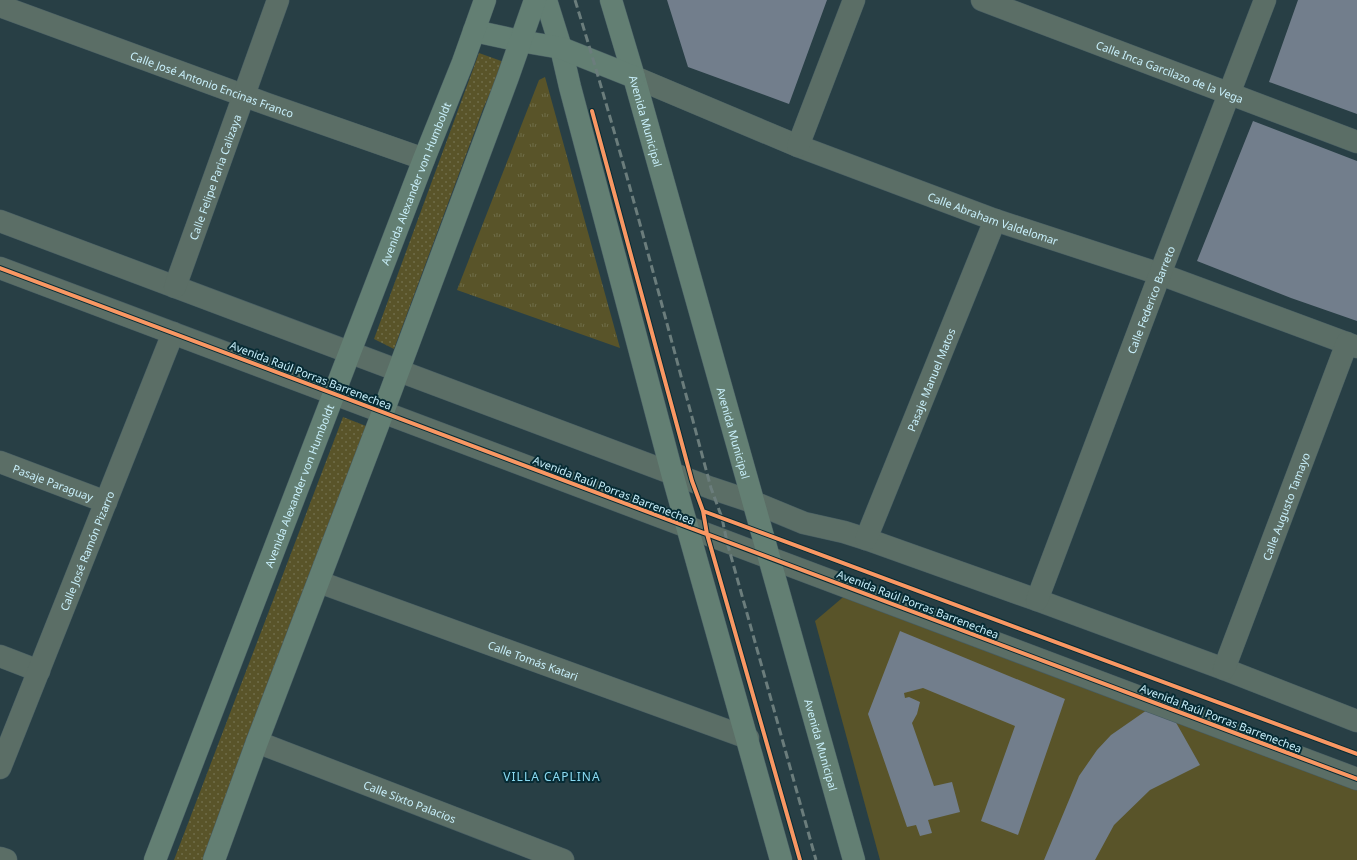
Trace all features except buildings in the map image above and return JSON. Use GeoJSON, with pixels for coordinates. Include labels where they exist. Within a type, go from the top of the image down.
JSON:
{"type":"FeatureCollection","features":[{"type":"Feature","properties":{"kind":"main road","name":"Avenida Alexander von Humboldt"},"geometry":{"type":"LineString","coordinates":[[155,860],[424,159],[463,62],[485,0]]}},
{"type":"Feature","properties":{"kind":"main road"},"geometry":{"type":"LineString","coordinates":[[214,860],[257,742],[384,412],[535,0]]}},
{"type":"Feature","properties":{"kind":"main road"},"geometry":{"type":"LineString","coordinates":[[546,0],[561,48],[672,473],[748,738],[781,860]]}},
{"type":"Feature","properties":{"kind":"main road","name":"Avenida Municipal"},"geometry":{"type":"LineString","coordinates":[[612,3],[854,860]]}},
{"type":"Feature","properties":{"kind":"main road"},"geometry":{"type":"LineString","coordinates":[[474,31],[561,48],[634,77]]}},
{"type":"Feature","properties":{"kind":"street","name":"Calle Felipe Paria Calizaya"},"geometry":{"type":"LineString","coordinates":[[175,287],[278,0]]}},
{"type":"Feature","properties":{"kind":"street"},"geometry":{"type":"LineString","coordinates":[[798,146],[854,0]]}},
{"type":"Feature","properties":{"kind":"street","name":"Calle Inca Garcilazo de la Vega"},"geometry":{"type":"LineString","coordinates":[[982,0],[1357,142]]}},
{"type":"Feature","properties":{"kind":"street","name":"Calle Federico Barreto"},"geometry":{"type":"LineString","coordinates":[[1037,600],[1265,0]]}},
{"type":"Feature","properties":{"kind":"street","name":"Calle José Antonio Encinas Franco"},"geometry":{"type":"LineString","coordinates":[[0,6],[244,96],[424,159]]}},
{"type":"Feature","properties":{"kind":"street","name":"Calle Abraham Valdelomar"},"geometry":{"type":"LineString","coordinates":[[634,77],[798,146],[995,220],[1160,274],[1352,345]]}},
{"type":"Feature","properties":{"kind":"street","name":"Pasaje Manuel Matos"},"geometry":{"type":"LineString","coordinates":[[866,539],[995,220]]}},
{"type":"Feature","properties":{"kind":"street"},"geometry":{"type":"LineString","coordinates":[[0,221],[753,502],[804,523],[844,532],[866,539],[1037,600],[1357,720]]}},
{"type":"Feature","properties":{"kind":"street","name":"Avenida Raúl Porras Barrenechea"},"geometry":{"type":"LineString","coordinates":[[0,268],[1357,779]]}},
{"type":"Feature","properties":{"kind":"street","name":"Calle José Ramón Pizarro"},"geometry":{"type":"LineString","coordinates":[[0,768],[173,333]]}},
{"type":"Feature","properties":{"kind":"street","name":"Calle Augusto Tamayo"},"geometry":{"type":"LineString","coordinates":[[1224,669],[1352,345]]}},
{"type":"Feature","properties":{"kind":"street","name":"Pasaje Paraguay"},"geometry":{"type":"LineString","coordinates":[[0,462],[106,502]]}},
{"type":"Feature","properties":{"kind":"street","name":"Calle Tomás Katari"},"geometry":{"type":"LineString","coordinates":[[319,582],[748,738]]}},
{"type":"Feature","properties":{"kind":"street"},"geometry":{"type":"LineString","coordinates":[[0,656],[39,671]]}},
{"type":"Feature","properties":{"kind":"street","name":"Calle Sixto Palacios"},"geometry":{"type":"LineString","coordinates":[[257,742],[563,860]]}},
{"type":"Feature","properties":{"kind":"street"},"geometry":{"type":"LineString","coordinates":[[0,858],[6,860]]}},
{"type":"Feature","properties":{"kind":"green space"},"geometry":{"type":"Polygon","coordinates":[[[479,53],[504,62],[483,109],[394,349],[374,339],[479,53]]]}},
{"type":"Feature","properties":{"kind":"green space"},"geometry":{"type":"Polygon","coordinates":[[[545,77],[620,348],[457,290],[539,80],[545,77]]]}},
{"type":"Feature","properties":{"kind":"green space"},"geometry":{"type":"Polygon","coordinates":[[[343,417],[366,426],[204,860],[174,860],[343,417]]]}},
{"type":"Feature","properties":{"kind":"green space"},"geometry":{"type":"Polygon","coordinates":[[[848,593],[1357,787],[1357,860],[880,860],[815,621],[848,593]]]}},
{"type":"Feature","properties":{"kind":"railway"},"geometry":{"type":"LineString","coordinates":[[575,0],[628,182],[711,488],[722,518],[727,542],[816,860]]}},
{"type":"Feature","properties":{"kind":"cycle path"},"geometry":{"type":"LineString","coordinates":[[592,111],[692,481],[703,511],[707,534],[800,860]]}},
{"type":"Feature","properties":{"kind":"cycle path"},"geometry":{"type":"LineString","coordinates":[[0,268],[1357,779]]}},
{"type":"Feature","properties":{"kind":"cycle path"},"geometry":{"type":"LineString","coordinates":[[703,511],[1357,754]]}},
{"type":"Feature","properties":{"kind":"district","name":"VILLA CAPLINA"},"geometry":{"type":"Point","coordinates":[552,776]}}]}
